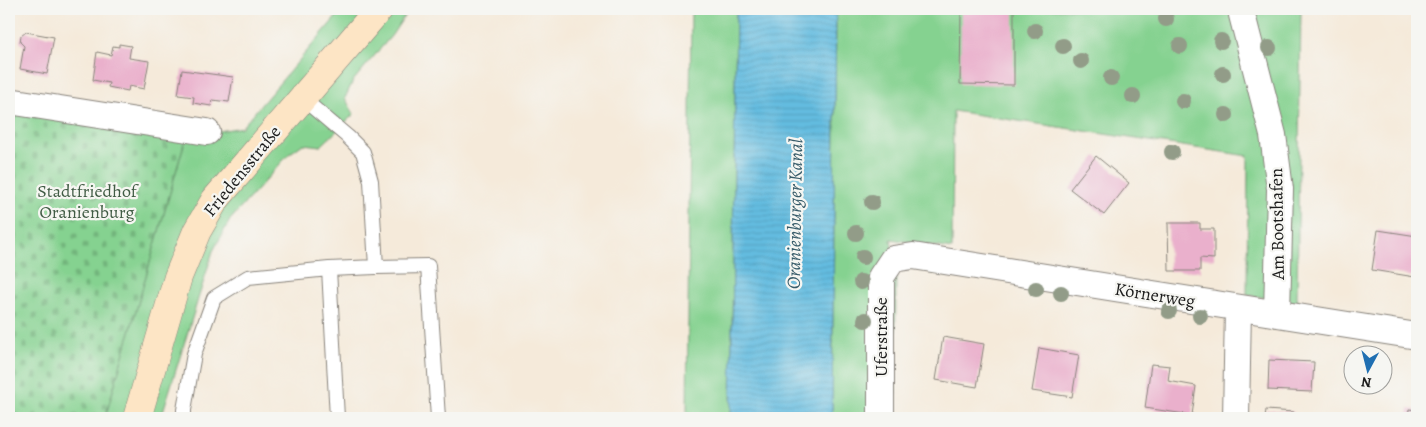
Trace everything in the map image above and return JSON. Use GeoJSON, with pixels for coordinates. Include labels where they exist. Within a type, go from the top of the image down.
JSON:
{"type":"FeatureCollection","features":[{"type":"Feature","properties":{"kind":"street","name":"Friedensstraße"},"geometry":{"type":"LineString","coordinates":[[136,418],[178,277],[197,231],[215,200],[380,9]]}},
{"type":"Feature","properties":{"kind":"street","name":"Am Bootshafen"},"geometry":{"type":"LineString","coordinates":[[1242,9],[1274,135],[1280,189],[1277,314]]}},
{"type":"Feature","properties":{"kind":"street"},"geometry":{"type":"LineString","coordinates":[[9,102],[207,132]]}},
{"type":"Feature","properties":{"kind":"street","name":"Körnerweg"},"geometry":{"type":"LineString","coordinates":[[893,259],[913,256],[1417,336]]}},
{"type":"Feature","properties":{"kind":"street","name":"Uferstraße"},"geometry":{"type":"LineString","coordinates":[[881,418],[881,277],[893,259]]}},
{"type":"Feature","properties":{"kind":"street"},"geometry":{"type":"LineString","coordinates":[[1236,418],[1238,308]]}},
{"type":"Feature","properties":{"kind":"lane"},"geometry":{"type":"LineString","coordinates":[[302,98],[363,152],[371,180],[376,268]]}},
{"type":"Feature","properties":{"kind":"lane"},"geometry":{"type":"LineString","coordinates":[[184,418],[194,354],[214,298],[248,277],[328,269],[428,266],[438,418]]}},
{"type":"Feature","properties":{"kind":"lane"},"geometry":{"type":"LineString","coordinates":[[328,269],[337,418]]}},
{"type":"Feature","properties":{"kind":"green space"},"geometry":{"type":"Polygon","coordinates":[[[343,9],[409,9],[392,35],[353,81],[345,98],[354,114],[321,146],[303,144],[289,154],[230,220],[213,251],[161,418],[105,418],[186,137],[242,127],[343,9]]]}},
{"type":"Feature","properties":{"kind":"green space"},"geometry":{"type":"Polygon","coordinates":[[[691,9],[736,9],[731,418],[687,418],[691,9]]]}},
{"type":"Feature","properties":{"kind":"green space"},"geometry":{"type":"Polygon","coordinates":[[[836,9],[1301,9],[1297,302],[1247,295],[1248,156],[953,111],[952,249],[891,239],[896,278],[895,418],[832,418],[836,9]]]}},
{"type":"Feature","properties":{"kind":"green space","name":"Stadtfriedhof Oranienburg"},"geometry":{"type":"Polygon","coordinates":[[[9,108],[186,137],[105,418],[9,418],[9,108]]]}},
{"type":"Feature","properties":{"kind":"water","name":"Oranienburger Kanal"},"geometry":{"type":"Polygon","coordinates":[[[736,9],[836,9],[832,418],[731,418],[736,9]]]}},
{"type":"Feature","properties":{"kind":"building"},"geometry":{"type":"Polygon","coordinates":[[[961,9],[1014,9],[1014,85],[960,84],[961,9]]]}},
{"type":"Feature","properties":{"kind":"building"},"geometry":{"type":"Polygon","coordinates":[[[26,32],[54,37],[47,74],[20,69],[24,46],[20,42],[21,36],[26,32]]]}},
{"type":"Feature","properties":{"kind":"building"},"geometry":{"type":"Polygon","coordinates":[[[119,44],[131,46],[129,58],[149,61],[144,89],[129,86],[128,91],[108,87],[109,83],[93,80],[97,52],[111,55],[113,46],[119,47],[119,44]]]}},
{"type":"Feature","properties":{"kind":"building"},"geometry":{"type":"Polygon","coordinates":[[[182,70],[233,77],[229,102],[212,100],[211,106],[193,103],[194,97],[178,95],[182,70]]]}},
{"type":"Feature","properties":{"kind":"building"},"geometry":{"type":"Polygon","coordinates":[[[1096,156],[1129,183],[1104,215],[1070,189],[1096,156]]]}},
{"type":"Feature","properties":{"kind":"building"},"geometry":{"type":"Polygon","coordinates":[[[1168,223],[1200,223],[1200,229],[1214,229],[1214,259],[1200,258],[1200,271],[1169,271],[1168,223]]]}},
{"type":"Feature","properties":{"kind":"building"},"geometry":{"type":"Polygon","coordinates":[[[1378,230],[1417,236],[1415,277],[1372,270],[1378,230]]]}},
{"type":"Feature","properties":{"kind":"building"},"geometry":{"type":"Polygon","coordinates":[[[943,337],[984,344],[977,387],[936,380],[943,337]]]}},
{"type":"Feature","properties":{"kind":"building"},"geometry":{"type":"Polygon","coordinates":[[[1039,348],[1079,355],[1072,397],[1032,391],[1039,348]]]}},
{"type":"Feature","properties":{"kind":"building"},"geometry":{"type":"Polygon","coordinates":[[[1269,360],[1314,362],[1312,392],[1268,390],[1269,360]]]}},
{"type":"Feature","properties":{"kind":"building"},"geometry":{"type":"Polygon","coordinates":[[[1151,364],[1170,366],[1168,381],[1196,386],[1192,415],[1145,408],[1151,364]]]}},
{"type":"Feature","properties":{"kind":"building"},"geometry":{"type":"Polygon","coordinates":[[[1409,409],[1417,410],[1417,418],[1408,418],[1409,409]]]}},
{"type":"Feature","properties":{"kind":"building"},"geometry":{"type":"Polygon","coordinates":[[[1266,410],[1294,412],[1293,418],[1265,418],[1266,410]]]}}]}
